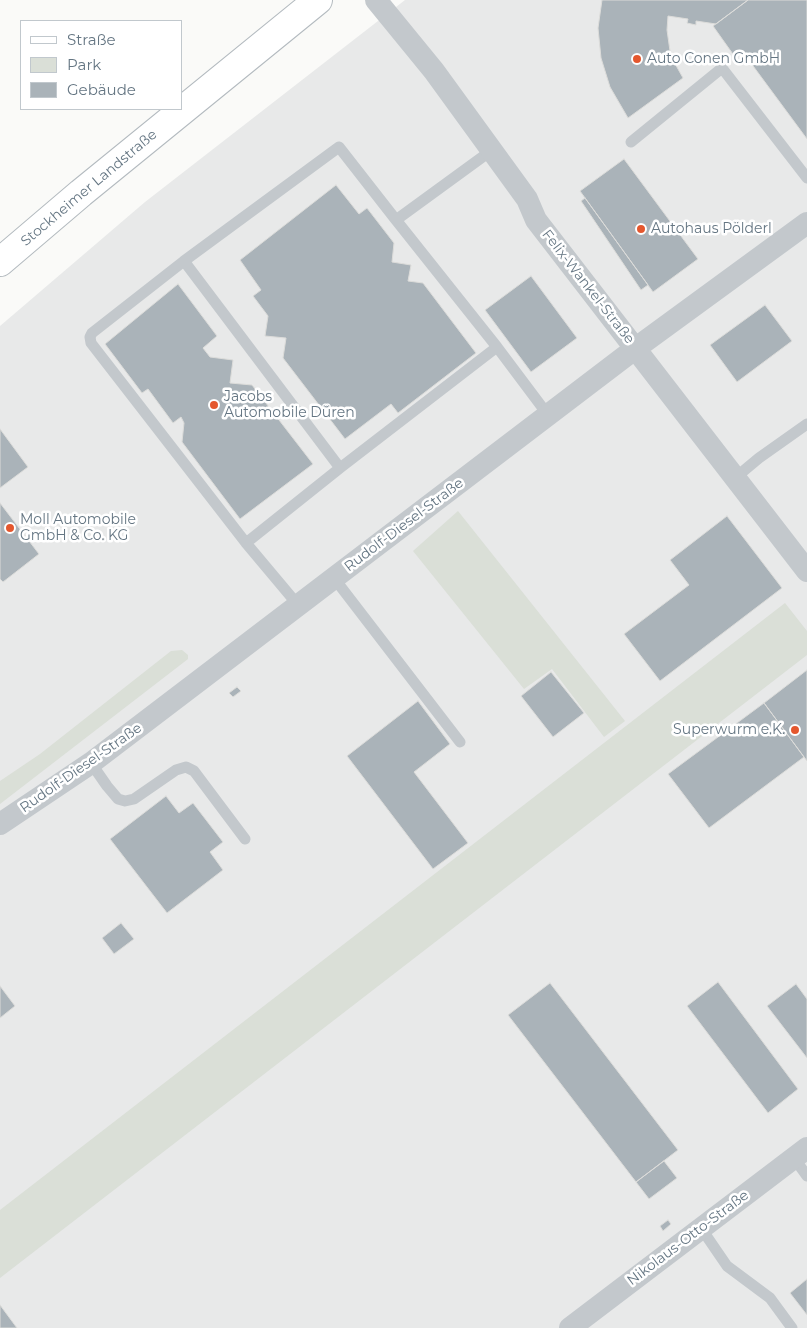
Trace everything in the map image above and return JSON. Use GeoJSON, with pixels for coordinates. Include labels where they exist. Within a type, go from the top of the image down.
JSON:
{"type":"FeatureCollection","features":[{"type":"Feature","properties":{"kind":"street","name":"Stockheimer Landstraße"},"geometry":{"type":"LineString","coordinates":[[0,262],[318,0]]}},
{"type":"Feature","properties":{"kind":"street","name":"Felix-Wankel-Straße"},"geometry":{"type":"LineString","coordinates":[[376,0],[434,71],[492,150],[527,199],[536,220],[807,571]]}},
{"type":"Feature","properties":{"kind":"street","name":"Rudolf-Diesel-Straße"},"geometry":{"type":"LineString","coordinates":[[0,824],[92,764],[636,348],[807,223]]}},
{"type":"Feature","properties":{"kind":"street","name":"Nikolaus-Otto-Straße"},"geometry":{"type":"LineString","coordinates":[[570,1328],[701,1228],[803,1161]]}},
{"type":"Feature","properties":{"kind":"lane"},"geometry":{"type":"LineString","coordinates":[[631,142],[722,68],[807,178]]}},
{"type":"Feature","properties":{"kind":"lane"},"geometry":{"type":"LineString","coordinates":[[298,605],[246,543],[91,343],[90,337],[92,333],[184,261],[340,146],[548,415]]}},
{"type":"Feature","properties":{"kind":"lane"},"geometry":{"type":"LineString","coordinates":[[396,220],[492,150]]}},
{"type":"Feature","properties":{"kind":"lane"},"geometry":{"type":"LineString","coordinates":[[184,261],[340,468]]}},
{"type":"Feature","properties":{"kind":"lane"},"geometry":{"type":"LineString","coordinates":[[246,543],[497,347]]}},
{"type":"Feature","properties":{"kind":"lane"},"geometry":{"type":"LineString","coordinates":[[735,478],[759,458],[807,424]]}},
{"type":"Feature","properties":{"kind":"lane"},"geometry":{"type":"LineString","coordinates":[[334,578],[460,742]]}},
{"type":"Feature","properties":{"kind":"lane"},"geometry":{"type":"LineString","coordinates":[[92,764],[106,786],[118,799],[125,801],[134,799],[176,770],[186,767],[194,771],[245,839]]}},
{"type":"Feature","properties":{"kind":"lane"},"geometry":{"type":"LineString","coordinates":[[701,1228],[728,1266],[770,1298],[792,1328]]}},
{"type":"Feature","properties":{"kind":"shaded area"},"geometry":{"type":"Polygon","coordinates":[[[405,0],[807,0],[807,1328],[0,1328],[0,326],[145,202],[405,0]]]}},
{"type":"Feature","properties":{"kind":"green space"},"geometry":{"type":"Polygon","coordinates":[[[458,511],[625,721],[604,737],[552,669],[524,689],[413,551],[458,511]]]}},
{"type":"Feature","properties":{"kind":"green space"},"geometry":{"type":"Polygon","coordinates":[[[785,603],[807,631],[807,655],[0,1278],[0,1210],[785,603]]]}},
{"type":"Feature","properties":{"kind":"green space"},"geometry":{"type":"Polygon","coordinates":[[[182,650],[188,655],[188,659],[0,804],[0,781],[40,754],[171,651],[182,650]]]}},
{"type":"Feature","properties":{"kind":"building","name":"Auto Conen GmbH"},"geometry":{"type":"Polygon","coordinates":[[[602,0],[748,0],[716,24],[696,21],[696,25],[687,23],[688,19],[668,16],[667,30],[670,51],[683,78],[628,118],[610,87],[601,58],[598,28],[602,0]]]}},
{"type":"Feature","properties":{"kind":"building"},"geometry":{"type":"Polygon","coordinates":[[[748,0],[807,0],[807,139],[742,51],[735,57],[713,26],[748,0]]]}},
{"type":"Feature","properties":{"kind":"building","name":"Autohaus Pölderl"},"geometry":{"type":"Polygon","coordinates":[[[624,159],[698,259],[653,292],[580,191],[624,159]]]}},
{"type":"Feature","properties":{"kind":"building"},"geometry":{"type":"Polygon","coordinates":[[[336,185],[359,214],[367,208],[394,243],[392,262],[411,265],[408,281],[423,283],[476,353],[398,413],[391,404],[345,439],[283,358],[286,338],[265,336],[268,316],[253,296],[261,290],[240,260],[336,185]]]}},
{"type":"Feature","properties":{"kind":"building"},"geometry":{"type":"Polygon","coordinates":[[[585,198],[648,285],[641,290],[581,201],[585,198]]]}},
{"type":"Feature","properties":{"kind":"building"},"geometry":{"type":"Polygon","coordinates":[[[531,276],[577,338],[531,372],[485,310],[531,276]]]}},
{"type":"Feature","properties":{"kind":"building","name":"Jacobs Automobile Düren"},"geometry":{"type":"Polygon","coordinates":[[[178,284],[217,336],[203,348],[210,357],[233,360],[230,383],[252,385],[313,464],[240,519],[182,442],[184,423],[181,417],[173,423],[148,389],[142,393],[105,344],[178,284]]]}},
{"type":"Feature","properties":{"kind":"building"},"geometry":{"type":"Polygon","coordinates":[[[765,305],[792,341],[737,382],[710,345],[765,305]]]}},
{"type":"Feature","properties":{"kind":"building","name":"Moll Automobile GmbH & Co. KG"},"geometry":{"type":"Polygon","coordinates":[[[0,429],[28,467],[0,488],[0,429]]]}},
{"type":"Feature","properties":{"kind":"building","name":"Moll Automobile GmbH & Co. KG"},"geometry":{"type":"Polygon","coordinates":[[[0,503],[39,554],[3,582],[0,579],[0,503]]]}},
{"type":"Feature","properties":{"kind":"building"},"geometry":{"type":"Polygon","coordinates":[[[727,516],[782,588],[660,681],[624,634],[689,585],[670,560],[727,516]]]}},
{"type":"Feature","properties":{"kind":"building","name":"Superwurm e.K."},"geometry":{"type":"Polygon","coordinates":[[[807,670],[807,761],[764,703],[807,670]]]}},
{"type":"Feature","properties":{"kind":"building"},"geometry":{"type":"Polygon","coordinates":[[[551,672],[584,713],[553,737],[521,696],[551,672]]]}},
{"type":"Feature","properties":{"kind":"building"},"geometry":{"type":"Polygon","coordinates":[[[237,687],[241,691],[233,697],[229,693],[237,687]]]}},
{"type":"Feature","properties":{"kind":"building"},"geometry":{"type":"Polygon","coordinates":[[[418,701],[450,744],[414,772],[468,843],[433,869],[347,756],[418,701]]]}},
{"type":"Feature","properties":{"kind":"building"},"geometry":{"type":"Polygon","coordinates":[[[764,703],[804,757],[709,828],[668,774],[764,703]]]}},
{"type":"Feature","properties":{"kind":"building"},"geometry":{"type":"Polygon","coordinates":[[[166,796],[179,813],[193,803],[223,842],[210,852],[223,870],[167,913],[110,839],[166,796]]]}},
{"type":"Feature","properties":{"kind":"building"},"geometry":{"type":"Polygon","coordinates":[[[121,923],[134,939],[114,954],[102,938],[121,923]]]}},
{"type":"Feature","properties":{"kind":"building"},"geometry":{"type":"Polygon","coordinates":[[[718,982],[798,1089],[768,1113],[687,1006],[718,982]]]}},
{"type":"Feature","properties":{"kind":"building"},"geometry":{"type":"Polygon","coordinates":[[[550,983],[678,1150],[636,1182],[508,1015],[550,983]]]}},
{"type":"Feature","properties":{"kind":"building"},"geometry":{"type":"Polygon","coordinates":[[[796,984],[807,999],[807,1058],[767,1006],[796,984]]]}},
{"type":"Feature","properties":{"kind":"building"},"geometry":{"type":"Polygon","coordinates":[[[0,986],[15,1006],[0,1018],[0,986]]]}},
{"type":"Feature","properties":{"kind":"building"},"geometry":{"type":"Polygon","coordinates":[[[664,1161],[677,1178],[649,1199],[636,1182],[664,1161]]]}},
{"type":"Feature","properties":{"kind":"building"},"geometry":{"type":"Polygon","coordinates":[[[668,1220],[671,1224],[663,1231],[660,1226],[668,1220]]]}},
{"type":"Feature","properties":{"kind":"building"},"geometry":{"type":"Polygon","coordinates":[[[807,1279],[807,1315],[790,1293],[807,1279]]]}},
{"type":"Feature","properties":{"kind":"building"},"geometry":{"type":"Polygon","coordinates":[[[0,1305],[17,1328],[0,1328],[0,1305]]]}},
{"type":"Feature","properties":{"kind":"place","name":"Auto Conen GmbH"},"geometry":{"type":"Point","coordinates":[637,59]}},
{"type":"Feature","properties":{"kind":"place","name":"Autohaus Pölderl"},"geometry":{"type":"Point","coordinates":[641,229]}},
{"type":"Feature","properties":{"kind":"place","name":"Jacobs Automobile Düren"},"geometry":{"type":"Point","coordinates":[214,405]}},
{"type":"Feature","properties":{"kind":"place","name":"Moll Automobile GmbH & Co. KG"},"geometry":{"type":"Point","coordinates":[10,528]}},
{"type":"Feature","properties":{"kind":"place","name":"Superwurm e.K."},"geometry":{"type":"Point","coordinates":[795,730]}}]}
